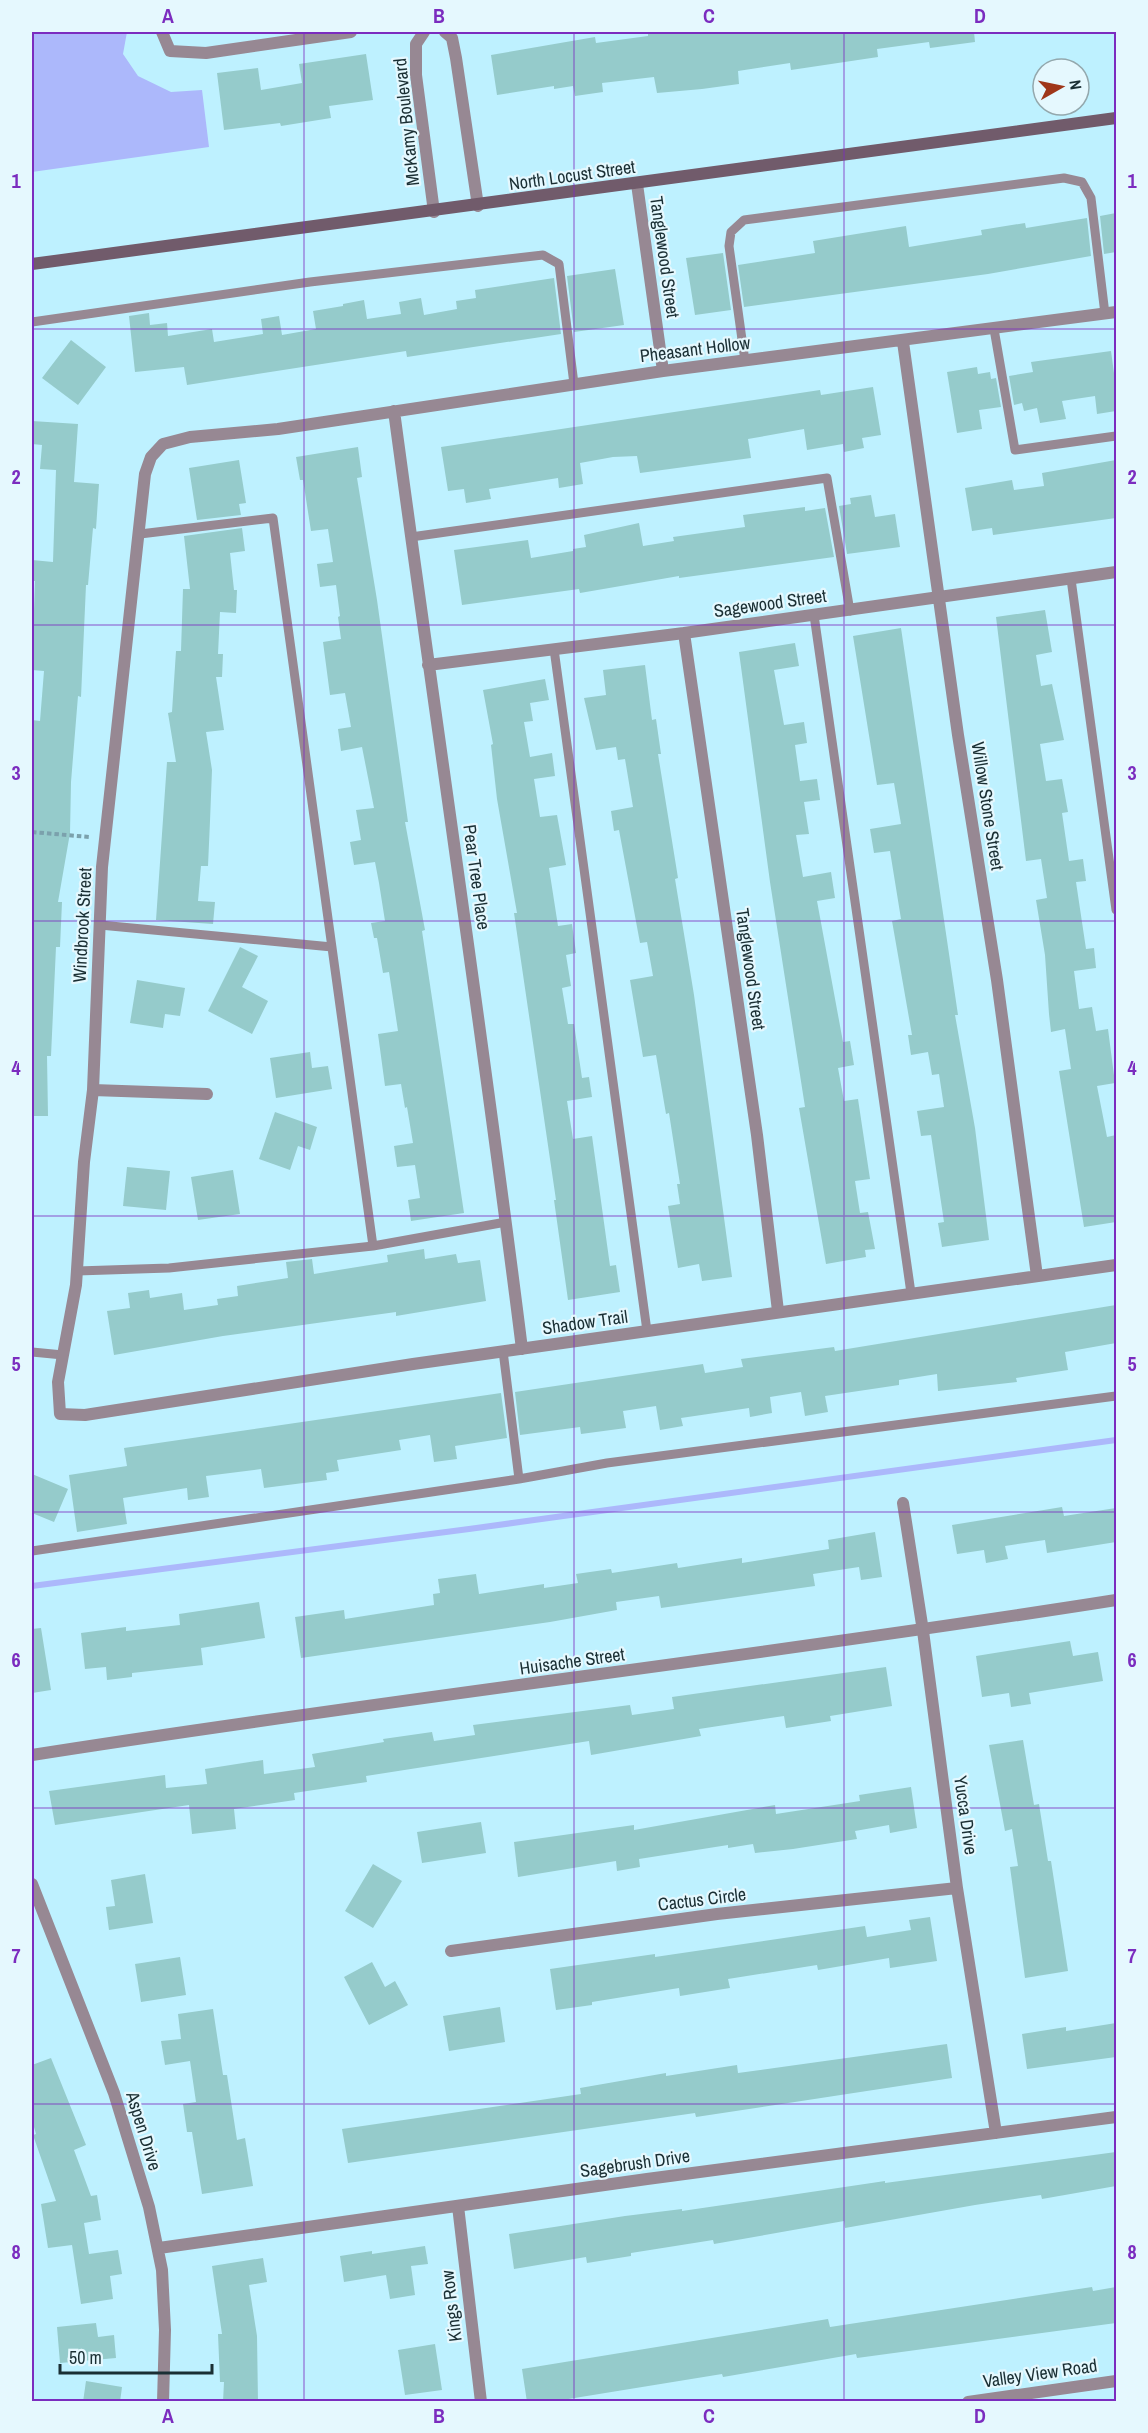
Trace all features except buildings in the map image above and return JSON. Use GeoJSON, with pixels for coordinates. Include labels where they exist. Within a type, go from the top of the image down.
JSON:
{"type":"FeatureCollection","features":[{"type":"Feature","properties":{"kind":"main road","name":"North Locust Street"},"geometry":{"type":"LineString","coordinates":[[32,264],[434,212],[1116,118]]}},
{"type":"Feature","properties":{"kind":"street"},"geometry":{"type":"LineString","coordinates":[[162,32],[170,51],[206,53],[351,32]]}},
{"type":"Feature","properties":{"kind":"street","name":"McKamy Boulevard"},"geometry":{"type":"LineString","coordinates":[[424,32],[416,44],[416,75],[434,212]]}},
{"type":"Feature","properties":{"kind":"street"},"geometry":{"type":"LineString","coordinates":[[444,32],[452,38],[456,58],[478,206]]}},
{"type":"Feature","properties":{"kind":"street","name":"Tanglewood Street"},"geometry":{"type":"LineString","coordinates":[[637,184],[663,371]]}},
{"type":"Feature","properties":{"kind":"street","name":"Pheasant Hollow"},"geometry":{"type":"LineString","coordinates":[[163,444],[190,437],[278,429],[663,371],[903,342],[1111,313]]}},
{"type":"Feature","properties":{"kind":"street","name":"Willow Stone Street"},"geometry":{"type":"LineString","coordinates":[[903,342],[997,980],[1037,1276]]}},
{"type":"Feature","properties":{"kind":"street","name":"Pear Tree Place"},"geometry":{"type":"LineString","coordinates":[[394,411],[428,665],[478,1005],[522,1349]]}},
{"type":"Feature","properties":{"kind":"street","name":"Windbrook Street"},"geometry":{"type":"LineString","coordinates":[[60,1414],[58,1382],[76,1271],[84,1162],[93,1090],[102,867],[145,474],[151,457],[163,444]]}},
{"type":"Feature","properties":{"kind":"street","name":"Sagewood Street"},"geometry":{"type":"LineString","coordinates":[[428,665],[684,633],[1116,572]]}},
{"type":"Feature","properties":{"kind":"street","name":"Tanglewood Street"},"geometry":{"type":"LineString","coordinates":[[684,633],[757,1135],[778,1311]]}},
{"type":"Feature","properties":{"kind":"street"},"geometry":{"type":"LineString","coordinates":[[93,1090],[207,1094]]}},
{"type":"Feature","properties":{"kind":"street","name":"Shadow Trail"},"geometry":{"type":"LineString","coordinates":[[60,1414],[85,1415],[778,1311],[1116,1265]]}},
{"type":"Feature","properties":{"kind":"street","name":"Yucca Drive"},"geometry":{"type":"LineString","coordinates":[[903,1503],[924,1631],[957,1888],[996,2133]]}},
{"type":"Feature","properties":{"kind":"street","name":"Huisache Street"},"geometry":{"type":"LineString","coordinates":[[32,1755],[238,1722],[485,1692],[924,1631],[1116,1600]]}},
{"type":"Feature","properties":{"kind":"street","name":"Aspen Drive"},"geometry":{"type":"LineString","coordinates":[[32,1884],[114,2093],[159,2248],[165,2330],[163,2402]]}},
{"type":"Feature","properties":{"kind":"street","name":"Cactus Circle"},"geometry":{"type":"LineString","coordinates":[[451,1951],[717,1914],[957,1888]]}},
{"type":"Feature","properties":{"kind":"street","name":"Sagebrush Drive"},"geometry":{"type":"LineString","coordinates":[[159,2248],[1116,2118]]}},
{"type":"Feature","properties":{"kind":"street","name":"Kings Row"},"geometry":{"type":"LineString","coordinates":[[458,2206],[481,2402]]}},
{"type":"Feature","properties":{"kind":"street","name":"Valley View Road"},"geometry":{"type":"LineString","coordinates":[[968,2402],[1116,2381]]}},
{"type":"Feature","properties":{"kind":"lane"},"geometry":{"type":"LineString","coordinates":[[745,361],[729,246],[731,232],[744,220],[1041,181],[1064,178],[1083,182],[1091,198],[1111,313]]}},
{"type":"Feature","properties":{"kind":"lane"},"geometry":{"type":"LineString","coordinates":[[32,322],[310,282],[543,255],[559,264],[574,384]]}},
{"type":"Feature","properties":{"kind":"lane"},"geometry":{"type":"LineString","coordinates":[[994,329],[1015,450],[1116,436]]}},
{"type":"Feature","properties":{"kind":"lane"},"geometry":{"type":"LineString","coordinates":[[411,537],[827,478],[849,610]]}},
{"type":"Feature","properties":{"kind":"lane"},"geometry":{"type":"LineString","coordinates":[[140,534],[273,518],[373,1246]]}},
{"type":"Feature","properties":{"kind":"lane"},"geometry":{"type":"LineString","coordinates":[[1071,579],[1116,910]]}},
{"type":"Feature","properties":{"kind":"lane"},"geometry":{"type":"LineString","coordinates":[[814,615],[911,1293]]}},
{"type":"Feature","properties":{"kind":"lane"},"geometry":{"type":"LineString","coordinates":[[554,649],[647,1331]]}},
{"type":"Feature","properties":{"kind":"lane"},"geometry":{"type":"LineString","coordinates":[[100,925],[332,947]]}},
{"type":"Feature","properties":{"kind":"lane"},"geometry":{"type":"LineString","coordinates":[[76,1271],[169,1268],[373,1246],[506,1222]]}},
{"type":"Feature","properties":{"kind":"lane"},"geometry":{"type":"LineString","coordinates":[[32,1352],[63,1355]]}},
{"type":"Feature","properties":{"kind":"lane"},"geometry":{"type":"LineString","coordinates":[[503,1352],[519,1479]]}},
{"type":"Feature","properties":{"kind":"lane"},"geometry":{"type":"LineString","coordinates":[[32,1551],[519,1479],[607,1463],[1116,1396]]}},
{"type":"Feature","properties":{"kind":"path"},"geometry":{"type":"LineString","coordinates":[[32,832],[89,837]]}},
{"type":"Feature","properties":{"kind":"water"},"geometry":{"type":"Polygon","coordinates":[[[32,32],[127,32],[123,54],[138,76],[171,92],[202,90],[209,147],[32,172],[32,32]]]}},
{"type":"Feature","properties":{"kind":"waterway"},"geometry":{"type":"LineString","coordinates":[[32,1586],[469,1529],[1116,1440]]}}]}
